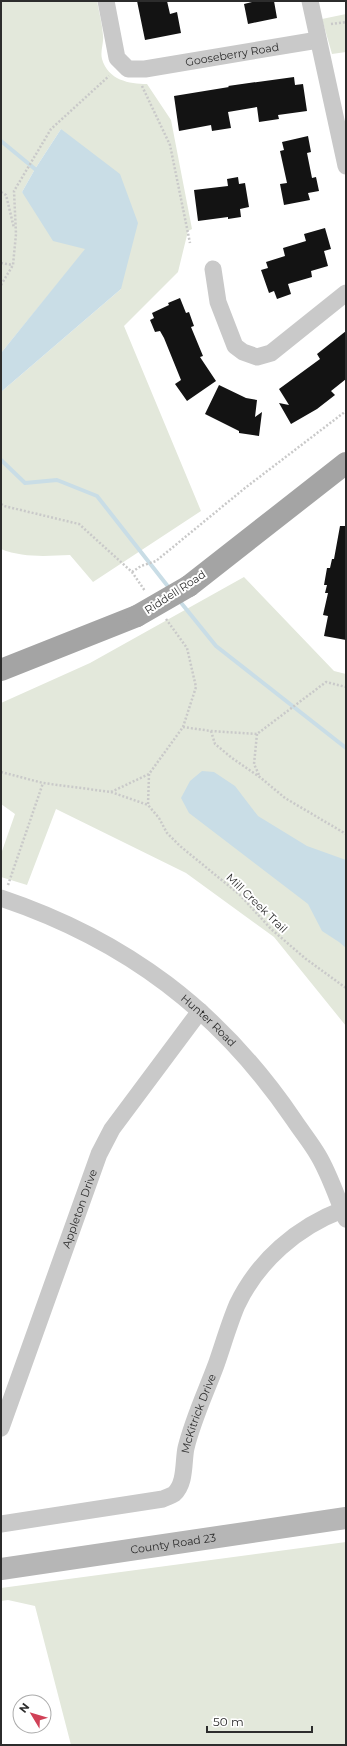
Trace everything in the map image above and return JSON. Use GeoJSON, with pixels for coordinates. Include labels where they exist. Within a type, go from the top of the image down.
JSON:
{"type":"FeatureCollection","features":[{"type":"Feature","properties":{"kind":"main road","name":"Riddell Road"},"geometry":{"type":"LineString","coordinates":[[1,670],[137,616],[189,586],[346,463]]}},
{"type":"Feature","properties":{"kind":"main road","name":"County Road 23"},"geometry":{"type":"LineString","coordinates":[[1,1569],[346,1518]]}},
{"type":"Feature","properties":{"kind":"street","name":"Gooseberry Road"},"geometry":{"type":"LineString","coordinates":[[106,1],[117,58],[128,69],[145,69],[318,40]]}},
{"type":"Feature","properties":{"kind":"street"},"geometry":{"type":"LineString","coordinates":[[310,1],[346,166]]}},
{"type":"Feature","properties":{"kind":"street"},"geometry":{"type":"LineString","coordinates":[[213,269],[218,302],[235,346],[243,352],[257,357],[271,353],[346,293]]}},
{"type":"Feature","properties":{"kind":"street","name":"Hunter Road"},"geometry":{"type":"LineString","coordinates":[[4,892],[102,941],[153,973],[200,1012],[241,1051],[277,1094],[318,1155],[344,1214]]}},
{"type":"Feature","properties":{"kind":"street","name":"Appleton Drive"},"geometry":{"type":"LineString","coordinates":[[1,1428],[99,1154],[112,1129],[200,1012]]}},
{"type":"Feature","properties":{"kind":"street","name":"McKitrick Drive"},"geometry":{"type":"LineString","coordinates":[[1,1524],[163,1499],[174,1494],[181,1484],[186,1448],[198,1410],[237,1305],[247,1287],[281,1247],[296,1234],[322,1218],[344,1214]]}},
{"type":"Feature","properties":{"kind":"path"},"geometry":{"type":"LineString","coordinates":[[326,25],[346,22]]}},
{"type":"Feature","properties":{"kind":"path"},"geometry":{"type":"LineString","coordinates":[[1,285],[13,265],[16,234],[14,191],[51,129],[109,76]]}},
{"type":"Feature","properties":{"kind":"path"},"geometry":{"type":"LineString","coordinates":[[142,86],[170,145],[190,243]]}},
{"type":"Feature","properties":{"kind":"path"},"geometry":{"type":"LineString","coordinates":[[1,192],[6,195],[16,234]]}},
{"type":"Feature","properties":{"kind":"path"},"geometry":{"type":"LineString","coordinates":[[1,263],[13,265]]}},
{"type":"Feature","properties":{"kind":"path"},"geometry":{"type":"LineString","coordinates":[[132,572],[141,566],[156,561],[246,488],[346,411]]}},
{"type":"Feature","properties":{"kind":"path"},"geometry":{"type":"LineString","coordinates":[[1,504],[4,506],[80,524],[132,572],[150,597]]}},
{"type":"Feature","properties":{"kind":"path"},"geometry":{"type":"LineString","coordinates":[[111,792],[149,774],[183,727],[196,687],[187,648],[164,616]]}},
{"type":"Feature","properties":{"kind":"path"},"geometry":{"type":"LineString","coordinates":[[183,727],[211,731],[257,734],[326,682],[346,687]]}},
{"type":"Feature","properties":{"kind":"path"},"geometry":{"type":"LineString","coordinates":[[211,731],[215,744],[232,758],[261,778],[285,798],[346,834]]}},
{"type":"Feature","properties":{"kind":"path"},"geometry":{"type":"LineString","coordinates":[[257,734],[254,764],[261,778]]}},
{"type":"Feature","properties":{"kind":"path"},"geometry":{"type":"LineString","coordinates":[[1,772],[42,783],[111,792],[148,805],[149,774]]}},
{"type":"Feature","properties":{"kind":"path"},"geometry":{"type":"LineString","coordinates":[[4,892],[42,783]]}},
{"type":"Feature","properties":{"kind":"path","name":"Mill Creek Trail"},"geometry":{"type":"LineString","coordinates":[[148,805],[159,818],[167,833],[180,846],[240,895],[271,929],[306,959],[346,988]]}},
{"type":"Feature","properties":{"kind":"shaded area"},"geometry":{"type":"Polygon","coordinates":[[[1,1],[97,1],[103,35],[102,59],[105,66],[114,76],[126,82],[147,84],[171,120],[192,229],[188,231],[178,272],[124,326],[201,511],[93,582],[70,555],[26,555],[1,549],[1,392],[121,289],[61,129],[22,192],[86,249],[1,353],[1,1]]]}},
{"type":"Feature","properties":{"kind":"shaded area"},"geometry":{"type":"Polygon","coordinates":[[[346,14],[346,52],[332,54],[322,19],[346,14]]]}},
{"type":"Feature","properties":{"kind":"shaded area"},"geometry":{"type":"Polygon","coordinates":[[[244,577],[334,671],[346,674],[346,1026],[274,937],[186,873],[56,809],[27,885],[1,877],[1,854],[15,814],[1,804],[1,703],[90,663],[244,577]]]}},
{"type":"Feature","properties":{"kind":"shaded area"},"geometry":{"type":"Polygon","coordinates":[[[346,1542],[346,1745],[71,1745],[35,1606],[8,1600],[1,1601],[1,1588],[346,1542]]]}},
{"type":"Feature","properties":{"kind":"water"},"geometry":{"type":"Polygon","coordinates":[[[61,129],[120,174],[138,223],[121,289],[1,392],[1,353],[85,249],[53,241],[22,192],[61,129]]]}},
{"type":"Feature","properties":{"kind":"water"},"geometry":{"type":"Polygon","coordinates":[[[202,771],[214,772],[235,786],[258,816],[307,846],[346,860],[346,948],[322,931],[308,904],[189,813],[181,798],[190,781],[202,771]]]}},
{"type":"Feature","properties":{"kind":"building"},"geometry":{"type":"Polygon","coordinates":[[[137,1],[167,1],[170,14],[177,12],[181,33],[145,40],[137,1]]]}},
{"type":"Feature","properties":{"kind":"building"},"geometry":{"type":"Polygon","coordinates":[[[256,1],[274,1],[277,18],[248,24],[244,4],[256,1]]]}},
{"type":"Feature","properties":{"kind":"building"},"geometry":{"type":"Polygon","coordinates":[[[294,77],[295,85],[303,84],[307,111],[278,115],[279,119],[259,122],[257,107],[228,112],[231,128],[212,131],[211,125],[179,131],[174,96],[229,87],[228,86],[294,77]]]}},
{"type":"Feature","properties":{"kind":"building"},"geometry":{"type":"Polygon","coordinates":[[[308,136],[311,152],[307,153],[312,178],[316,177],[319,191],[308,193],[310,200],[284,205],[280,184],[287,183],[280,151],[284,150],[282,142],[308,136]]]}},
{"type":"Feature","properties":{"kind":"building"},"geometry":{"type":"Polygon","coordinates":[[[238,177],[239,184],[245,183],[249,207],[240,209],[241,217],[228,219],[228,217],[198,221],[194,190],[228,186],[227,179],[238,177]]]}},
{"type":"Feature","properties":{"kind":"building"},"geometry":{"type":"Polygon","coordinates":[[[325,228],[331,249],[324,251],[328,266],[311,271],[312,277],[288,284],[291,294],[277,299],[274,291],[269,293],[261,270],[268,268],[266,262],[285,256],[283,248],[306,241],[304,234],[325,228]]]}},
{"type":"Feature","properties":{"kind":"building"},"geometry":{"type":"Polygon","coordinates":[[[180,298],[186,313],[189,312],[194,326],[191,327],[203,356],[200,357],[216,381],[187,401],[175,384],[181,380],[164,338],[160,331],[155,332],[150,320],[154,318],[152,313],[169,305],[168,303],[180,298]]]}},
{"type":"Feature","properties":{"kind":"building"},"geometry":{"type":"Polygon","coordinates":[[[346,331],[346,379],[331,391],[335,395],[317,409],[291,424],[279,403],[289,405],[279,389],[320,359],[317,354],[346,331]]]}},
{"type":"Feature","properties":{"kind":"building"},"geometry":{"type":"Polygon","coordinates":[[[219,385],[246,398],[257,400],[255,417],[262,412],[259,436],[239,433],[239,431],[205,414],[219,385]]]}},
{"type":"Feature","properties":{"kind":"building"},"geometry":{"type":"Polygon","coordinates":[[[340,526],[346,526],[346,640],[324,636],[328,616],[323,615],[328,593],[325,593],[327,585],[324,585],[327,568],[330,568],[332,559],[334,559],[340,526]]]}},
{"type":"Feature","properties":{"kind":"waterway"},"geometry":{"type":"LineString","coordinates":[[1,141],[35,169]]}},
{"type":"Feature","properties":{"kind":"waterway"},"geometry":{"type":"LineString","coordinates":[[1,460],[25,483],[57,480],[97,496],[170,589]]}},
{"type":"Feature","properties":{"kind":"waterway"},"geometry":{"type":"LineString","coordinates":[[178,599],[216,646],[346,748]]}}]}
